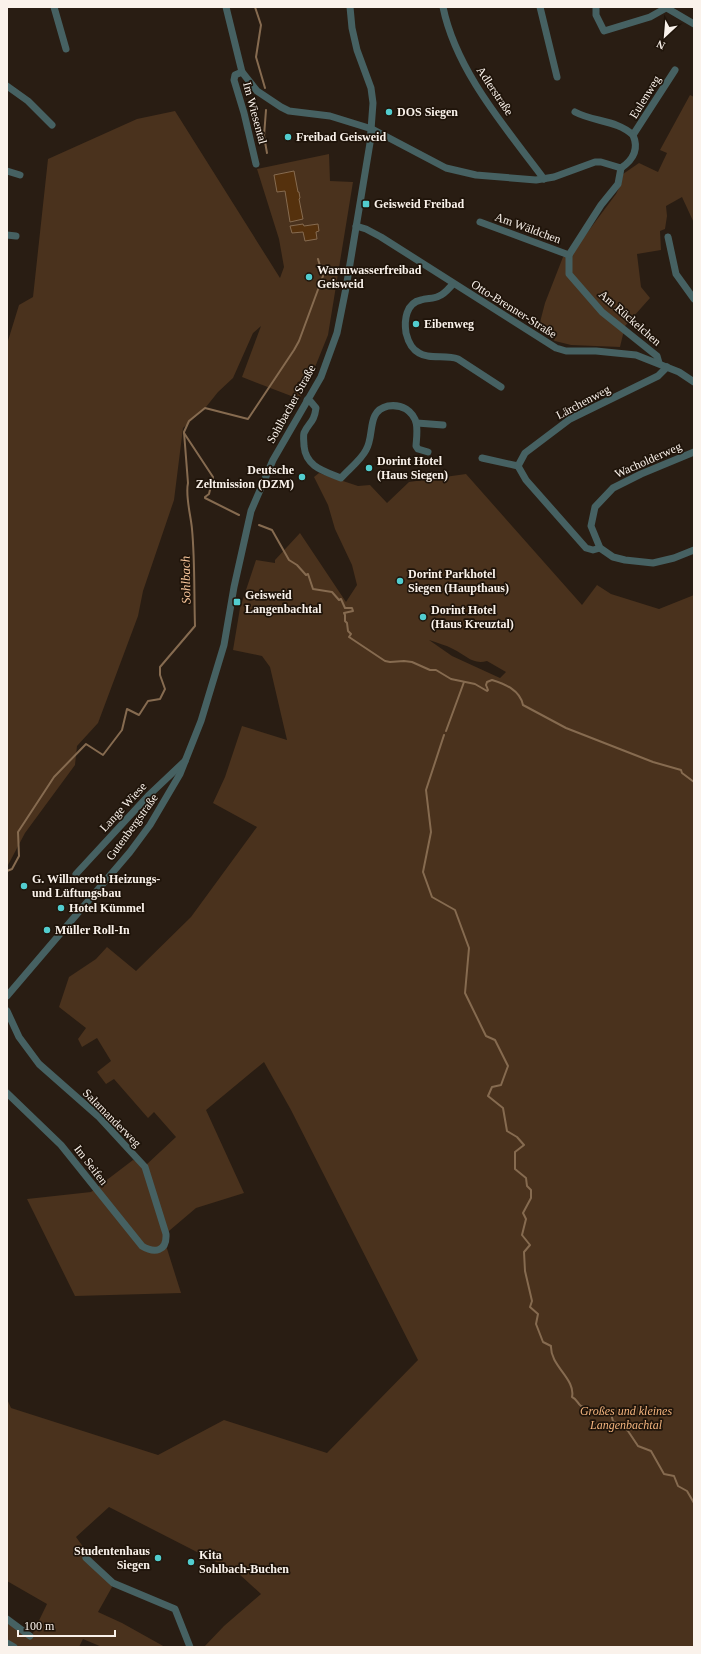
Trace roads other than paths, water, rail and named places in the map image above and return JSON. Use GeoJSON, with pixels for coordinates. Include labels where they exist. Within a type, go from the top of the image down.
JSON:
{"type":"FeatureCollection","features":[{"type":"Feature","properties":{"kind":"street"},"geometry":{"type":"LineString","coordinates":[[54,7],[66,49]]}},
{"type":"Feature","properties":{"kind":"street","name":"Im Wiesental"},"geometry":{"type":"LineString","coordinates":[[226,7],[242,72],[256,91],[290,111],[330,116],[372,129]]}},
{"type":"Feature","properties":{"kind":"street","name":"Sohlbacher Straße"},"geometry":{"type":"LineString","coordinates":[[188,758],[224,645],[234,586],[252,511],[272,460],[321,377],[337,333],[372,129],[373,103],[371,88],[357,50],[352,28],[350,7]]}},
{"type":"Feature","properties":{"kind":"street","name":"Adlerstraße"},"geometry":{"type":"LineString","coordinates":[[443,7],[460,56],[478,90],[544,179]]}},
{"type":"Feature","properties":{"kind":"street"},"geometry":{"type":"LineString","coordinates":[[540,7],[557,77]]}},
{"type":"Feature","properties":{"kind":"street"},"geometry":{"type":"LineString","coordinates":[[596,7],[596,14],[604,31],[650,17],[665,7],[694,24]]}},
{"type":"Feature","properties":{"kind":"street","name":"Eulenweg"},"geometry":{"type":"LineString","coordinates":[[633,135],[675,70]]}},
{"type":"Feature","properties":{"kind":"street","name":"Im Wiesental"},"geometry":{"type":"LineString","coordinates":[[242,72],[235,74],[234,80],[244,113],[256,164]]}},
{"type":"Feature","properties":{"kind":"street"},"geometry":{"type":"LineString","coordinates":[[7,86],[28,101],[52,125]]}},
{"type":"Feature","properties":{"kind":"street","name":"Eulenweg"},"geometry":{"type":"LineString","coordinates":[[575,112],[582,116],[622,126],[633,135],[636,142],[635,153],[627,164],[621,168]]}},
{"type":"Feature","properties":{"kind":"street"},"geometry":{"type":"LineString","coordinates":[[372,129],[422,156],[457,171],[476,176],[517,180],[544,179],[554,177],[595,162],[601,162],[621,168],[618,184],[601,205],[568,255]]}},
{"type":"Feature","properties":{"kind":"street"},"geometry":{"type":"LineString","coordinates":[[7,171],[20,175]]}},
{"type":"Feature","properties":{"kind":"street","name":"Am Wäldchen"},"geometry":{"type":"LineString","coordinates":[[480,222],[568,255]]}},
{"type":"Feature","properties":{"kind":"street","name":"Otto-Brenner-Straße"},"geometry":{"type":"LineString","coordinates":[[356,226],[366,229],[381,237],[556,348],[566,351],[626,353],[659,363],[679,372],[694,382]]}},
{"type":"Feature","properties":{"kind":"street"},"geometry":{"type":"LineString","coordinates":[[7,235],[16,236]]}},
{"type":"Feature","properties":{"kind":"street"},"geometry":{"type":"LineString","coordinates":[[668,237],[676,274],[694,299]]}},
{"type":"Feature","properties":{"kind":"street","name":"Am Rückelchen"},"geometry":{"type":"LineString","coordinates":[[568,255],[568,274],[602,312],[657,356],[659,363]]}},
{"type":"Feature","properties":{"kind":"street"},"geometry":{"type":"LineString","coordinates":[[453,284],[439,297],[420,300],[410,306],[406,318],[408,340],[412,348],[419,354],[427,356],[450,356],[458,359],[500,387]]}},
{"type":"Feature","properties":{"kind":"street","name":"Lärchenweg"},"geometry":{"type":"LineString","coordinates":[[518,466],[525,453],[570,419],[658,376],[667,367]]}},
{"type":"Feature","properties":{"kind":"street"},"geometry":{"type":"LineString","coordinates":[[307,400],[316,408],[315,418],[304,434],[304,448],[307,459],[317,469],[341,478],[366,451],[369,443],[371,423],[374,416],[381,409],[387,406],[399,406],[410,412],[417,423],[416,446],[418,449],[428,452]]}},
{"type":"Feature","properties":{"kind":"street"},"geometry":{"type":"LineString","coordinates":[[417,423],[443,424]]}},
{"type":"Feature","properties":{"kind":"street","name":"Wacholderweg"},"geometry":{"type":"LineString","coordinates":[[600,548],[591,526],[595,507],[613,488],[641,474],[694,452]]}},
{"type":"Feature","properties":{"kind":"street"},"geometry":{"type":"LineString","coordinates":[[482,458],[518,466],[526,480],[586,548],[593,550],[600,548],[604,552],[618,559],[645,563],[665,561],[694,550]]}},
{"type":"Feature","properties":{"kind":"street","name":"Lange Wiese"},"geometry":{"type":"LineString","coordinates":[[76,874],[148,796],[188,758]]}},
{"type":"Feature","properties":{"kind":"street","name":"Gutenbergstraße"},"geometry":{"type":"LineString","coordinates":[[7,996],[89,901],[150,825],[165,801],[188,758]]}},
{"type":"Feature","properties":{"kind":"street","name":"Salamanderweg"},"geometry":{"type":"LineString","coordinates":[[7,1012],[19,1037],[39,1064],[98,1116],[145,1167],[167,1241],[165,1246],[155,1250]]}},
{"type":"Feature","properties":{"kind":"street","name":"Im Seifen"},"geometry":{"type":"LineString","coordinates":[[7,1093],[61,1145],[142,1246],[148,1250],[155,1250]]}},
{"type":"Feature","properties":{"kind":"street"},"geometry":{"type":"LineString","coordinates":[[86,1558],[114,1583],[176,1609],[190,1647]]}},
{"type":"Feature","properties":{"kind":"street"},"geometry":{"type":"LineString","coordinates":[[7,1619],[30,1636]]}},
{"type":"Feature","properties":{"kind":"street"},"geometry":{"type":"LineString","coordinates":[[7,1644],[14,1647]]}},
{"type":"Feature","properties":{"kind":"waterway","name":"Sohlbach"},"geometry":{"type":"LineString","coordinates":[[255,7],[261,25],[256,57],[265,88]]}},
{"type":"Feature","properties":{"kind":"waterway","name":"Sohlbach"},"geometry":{"type":"LineString","coordinates":[[266,110],[264,136],[267,153]]}},
{"type":"Feature","properties":{"kind":"waterway","name":"Sohlbach"},"geometry":{"type":"LineString","coordinates":[[7,871],[12,869],[19,856],[18,832],[54,777],[86,744],[103,755],[122,730],[127,709],[139,715],[148,701],[160,699],[165,689],[160,675],[160,667],[195,626],[193,541],[187,488],[188,483],[184,432],[189,421],[205,408],[248,419],[299,341],[323,276],[318,259]]}},
{"type":"Feature","properties":{"kind":"waterway"},"geometry":{"type":"LineString","coordinates":[[184,433],[213,477],[209,494],[205,498],[239,515]]}},
{"type":"Feature","properties":{"kind":"waterway"},"geometry":{"type":"LineString","coordinates":[[259,525],[272,530],[289,560],[297,565],[306,575],[308,574],[313,589],[332,592],[339,600],[341,599],[345,608],[352,608],[353,611],[344,613],[348,631],[351,634],[349,637],[385,661],[412,662],[430,670],[436,670],[451,679],[475,684],[487,691],[487,682],[492,680],[502,683],[519,695],[523,705],[566,728],[653,762],[681,770],[682,773],[694,782]]}},
{"type":"Feature","properties":{"kind":"waterway"},"geometry":{"type":"LineString","coordinates":[[446,731],[464,682]]}},
{"type":"Feature","properties":{"kind":"waterway"},"geometry":{"type":"LineString","coordinates":[[444,735],[426,790],[431,832],[423,872],[432,897],[455,910],[469,948],[465,993],[486,1036],[495,1040],[508,1066],[501,1085],[492,1087],[488,1096],[503,1108],[507,1131],[517,1137],[524,1145],[515,1152],[515,1169],[526,1178],[527,1186],[531,1190],[531,1198],[523,1213],[526,1219],[522,1235],[530,1245],[524,1252],[525,1271],[532,1301],[530,1307],[538,1314],[536,1324],[543,1342],[551,1346],[554,1360],[570,1384],[572,1397],[585,1408],[596,1412],[611,1414],[613,1421],[628,1431],[638,1446],[651,1451],[664,1474],[674,1476],[678,1486],[687,1491],[694,1503]]}},
{"type":"Feature","properties":{"kind":"place","name":"DOS Siegen"},"geometry":{"type":"Point","coordinates":[389,112]}},
{"type":"Feature","properties":{"kind":"place","name":"Freibad Geisweid"},"geometry":{"type":"Point","coordinates":[288,137]}},
{"type":"Feature","properties":{"kind":"place","name":"Geisweid Freibad"},"geometry":{"type":"Point","coordinates":[366,204]}},
{"type":"Feature","properties":{"kind":"place","name":"Warmwasserfreibad Geisweid"},"geometry":{"type":"Point","coordinates":[309,277]}},
{"type":"Feature","properties":{"kind":"place","name":"Eibenweg"},"geometry":{"type":"Point","coordinates":[416,324]}},
{"type":"Feature","properties":{"kind":"place","name":"Dorint Hotel (Haus Siegen)"},"geometry":{"type":"Point","coordinates":[369,468]}},
{"type":"Feature","properties":{"kind":"place","name":"Deutsche Zeltmission (DZM)"},"geometry":{"type":"Point","coordinates":[302,477]}},
{"type":"Feature","properties":{"kind":"place","name":"Dorint Parkhotel Siegen (Haupthaus)"},"geometry":{"type":"Point","coordinates":[400,581]}},
{"type":"Feature","properties":{"kind":"place","name":"Geisweid Langenbachtal"},"geometry":{"type":"Point","coordinates":[237,602]}},
{"type":"Feature","properties":{"kind":"place","name":"Dorint Hotel (Haus Kreuztal)"},"geometry":{"type":"Point","coordinates":[423,617]}},
{"type":"Feature","properties":{"kind":"place","name":"G. Willmeroth Heizungs- und Lüftungsbau"},"geometry":{"type":"Point","coordinates":[24,886]}},
{"type":"Feature","properties":{"kind":"place","name":"Hotel Kümmel"},"geometry":{"type":"Point","coordinates":[61,908]}},
{"type":"Feature","properties":{"kind":"place","name":"Müller Roll-In"},"geometry":{"type":"Point","coordinates":[47,930]}},
{"type":"Feature","properties":{"kind":"place","name":"Studentenhaus Siegen"},"geometry":{"type":"Point","coordinates":[158,1558]}},
{"type":"Feature","properties":{"kind":"place","name":"Kita Sohlbach-Buchen"},"geometry":{"type":"Point","coordinates":[191,1562]}},
{"type":"Feature","properties":{"kind":"park label","name":"Großes und kleines Langenbachtal"},"geometry":{"type":"Point","coordinates":[626,1418]}}]}
